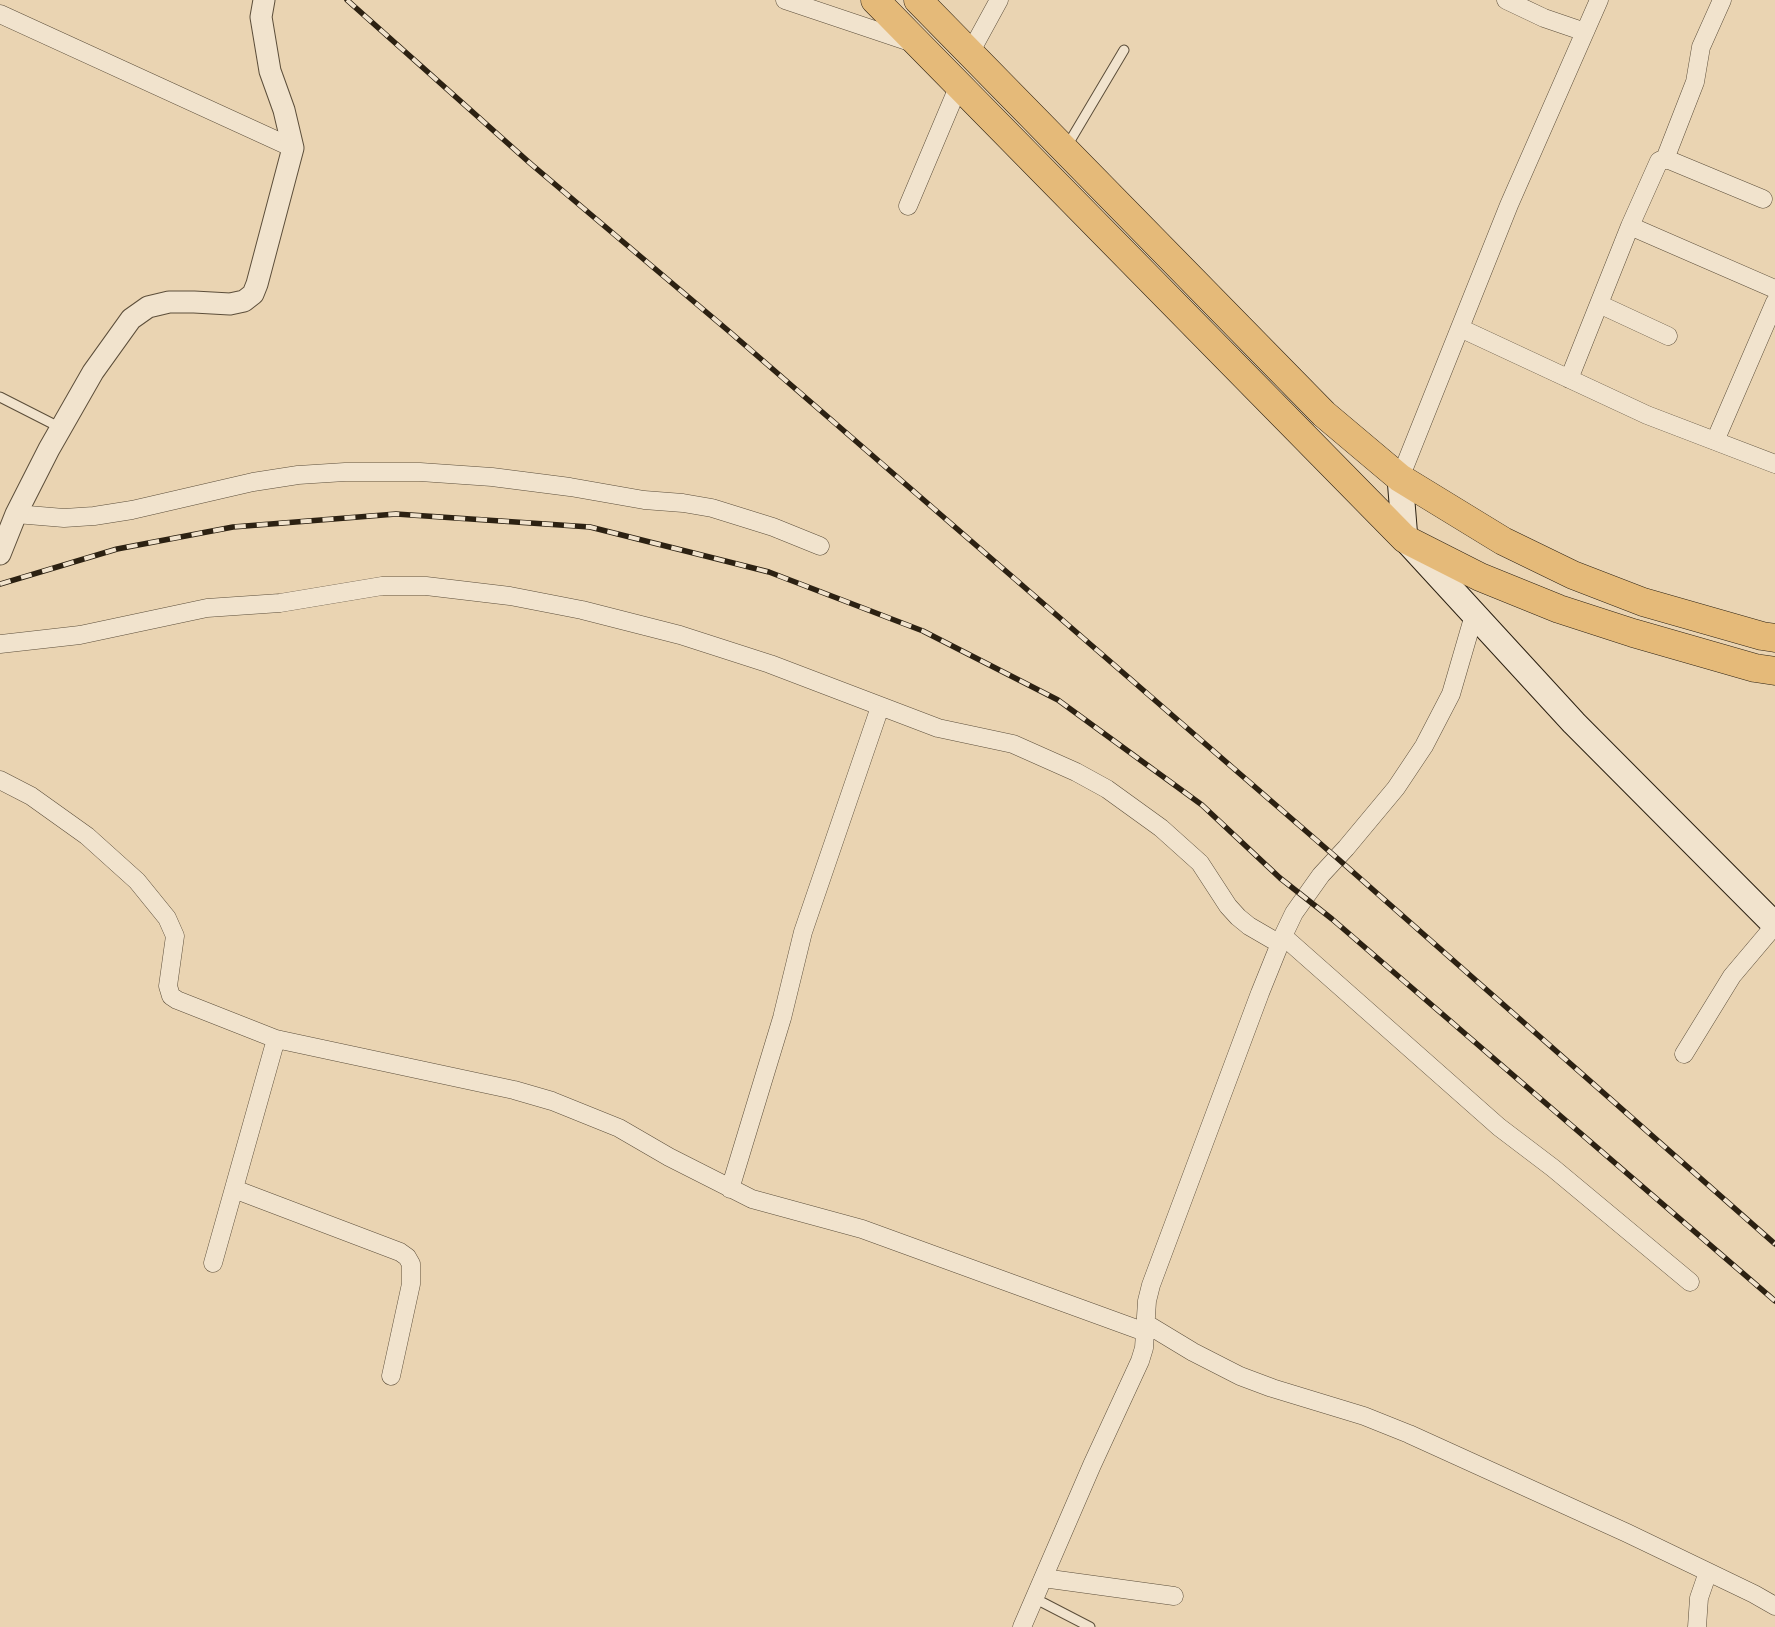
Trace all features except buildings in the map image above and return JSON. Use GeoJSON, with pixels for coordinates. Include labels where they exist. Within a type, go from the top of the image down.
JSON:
{"type":"FeatureCollection","features":[{"type":"Feature","properties":{"kind":"highway"},"geometry":{"type":"LineString","coordinates":[[875,0],[1405,539],[1480,576],[1559,609],[1633,633],[1755,668],[1775,671]]}},
{"type":"Feature","properties":{"kind":"highway"},"geometry":{"type":"LineString","coordinates":[[918,0],[1324,414],[1400,478],[1503,541],[1573,575],[1643,602],[1775,638]]}},
{"type":"Feature","properties":{"kind":"main road"},"geometry":{"type":"LineString","coordinates":[[1400,478],[1405,539],[1574,723],[1775,925]]}},
{"type":"Feature","properties":{"kind":"street"},"geometry":{"type":"LineString","coordinates":[[0,554],[16,514],[61,428],[93,372],[131,319],[148,308],[169,302],[230,304],[244,301],[253,294],[293,148],[284,110],[270,71],[261,17],[264,0]]}},
{"type":"Feature","properties":{"kind":"street"},"geometry":{"type":"LineString","coordinates":[[785,0],[920,45]]}},
{"type":"Feature","properties":{"kind":"street"},"geometry":{"type":"LineString","coordinates":[[970,53],[998,0]]}},
{"type":"Feature","properties":{"kind":"street"},"geometry":{"type":"LineString","coordinates":[[1506,0],[1544,18],[1585,32]]}},
{"type":"Feature","properties":{"kind":"street"},"geometry":{"type":"LineString","coordinates":[[1400,478],[1509,205],[1599,0]]}},
{"type":"Feature","properties":{"kind":"street"},"geometry":{"type":"LineString","coordinates":[[1665,160],[1695,82],[1701,47],[1722,0]]}},
{"type":"Feature","properties":{"kind":"street"},"geometry":{"type":"LineString","coordinates":[[0,14],[293,148]]}},
{"type":"Feature","properties":{"kind":"street"},"geometry":{"type":"LineString","coordinates":[[908,206],[959,85]]}},
{"type":"Feature","properties":{"kind":"street"},"geometry":{"type":"LineString","coordinates":[[1569,379],[1656,164],[1661,160],[1669,160],[1763,199]]}},
{"type":"Feature","properties":{"kind":"street"},"geometry":{"type":"LineString","coordinates":[[1630,226],[1775,290]]}},
{"type":"Feature","properties":{"kind":"street"},"geometry":{"type":"LineString","coordinates":[[1599,304],[1668,336]]}},
{"type":"Feature","properties":{"kind":"street"},"geometry":{"type":"LineString","coordinates":[[1715,441],[1773,313]]}},
{"type":"Feature","properties":{"kind":"street"},"geometry":{"type":"LineString","coordinates":[[1460,328],[1647,415],[1775,464]]}},
{"type":"Feature","properties":{"kind":"street"},"geometry":{"type":"LineString","coordinates":[[16,514],[64,518],[94,516],[132,510],[253,482],[298,475],[345,472],[420,472],[492,477],[570,487],[644,500],[712,508],[773,527],[820,546]]}},
{"type":"Feature","properties":{"kind":"street"},"geometry":{"type":"LineString","coordinates":[[0,644],[80,635],[207,608],[280,603],[382,586],[426,586],[510,596],[573,608],[680,635],[770,664],[944,730],[1013,744],[1076,772],[1107,789],[1137,809],[1200,863],[1228,906],[1238,917],[1249,926],[1282,940],[1499,1127],[1553,1168],[1690,1282]]}},
{"type":"Feature","properties":{"kind":"street"},"geometry":{"type":"LineString","coordinates":[[1022,1627],[1092,1465],[1140,1361],[1144,1348],[1147,1301],[1151,1285],[1260,992],[1294,913],[1321,875],[1396,788],[1424,746],[1450,694],[1474,615]]}},
{"type":"Feature","properties":{"kind":"street"},"geometry":{"type":"LineString","coordinates":[[730,1188],[782,1018],[803,932],[880,706]]}},
{"type":"Feature","properties":{"kind":"street"},"geometry":{"type":"LineString","coordinates":[[0,780],[31,796],[87,836],[137,881],[167,918],[175,936],[175,946],[168,981],[171,996],[177,1000],[276,1039],[514,1090],[552,1101],[619,1128],[752,1199],[862,1228],[1145,1328],[1240,1376],[1272,1388],[1364,1416],[1409,1434],[1708,1572],[1775,1606]]}},
{"type":"Feature","properties":{"kind":"street"},"geometry":{"type":"LineString","coordinates":[[1684,1054],[1732,976],[1775,925]]}},
{"type":"Feature","properties":{"kind":"street"},"geometry":{"type":"LineString","coordinates":[[213,1263],[276,1039]]}},
{"type":"Feature","properties":{"kind":"street"},"geometry":{"type":"LineString","coordinates":[[234,1188],[400,1252],[407,1257],[411,1264],[411,1284],[391,1376]]}},
{"type":"Feature","properties":{"kind":"street"},"geometry":{"type":"LineString","coordinates":[[1697,1627],[1699,1598],[1708,1572]]}},
{"type":"Feature","properties":{"kind":"street"},"geometry":{"type":"LineString","coordinates":[[1043,1578],[1174,1596]]}},
{"type":"Feature","properties":{"kind":"lane"},"geometry":{"type":"LineString","coordinates":[[1064,150],[1124,50]]}},
{"type":"Feature","properties":{"kind":"lane"},"geometry":{"type":"LineString","coordinates":[[0,397],[61,428]]}},
{"type":"Feature","properties":{"kind":"lane"},"geometry":{"type":"LineString","coordinates":[[1034,1598],[1090,1627]]}},
{"type":"Feature","properties":{"kind":"railway"},"geometry":{"type":"LineString","coordinates":[[347,0],[531,164],[731,333],[1337,858],[1775,1244]]}},
{"type":"Feature","properties":{"kind":"railway"},"geometry":{"type":"LineString","coordinates":[[0,584],[117,549],[233,527],[396,514],[590,527],[769,572],[923,631],[1058,700],[1202,805],[1280,878],[1332,919],[1775,1301]]}}]}
